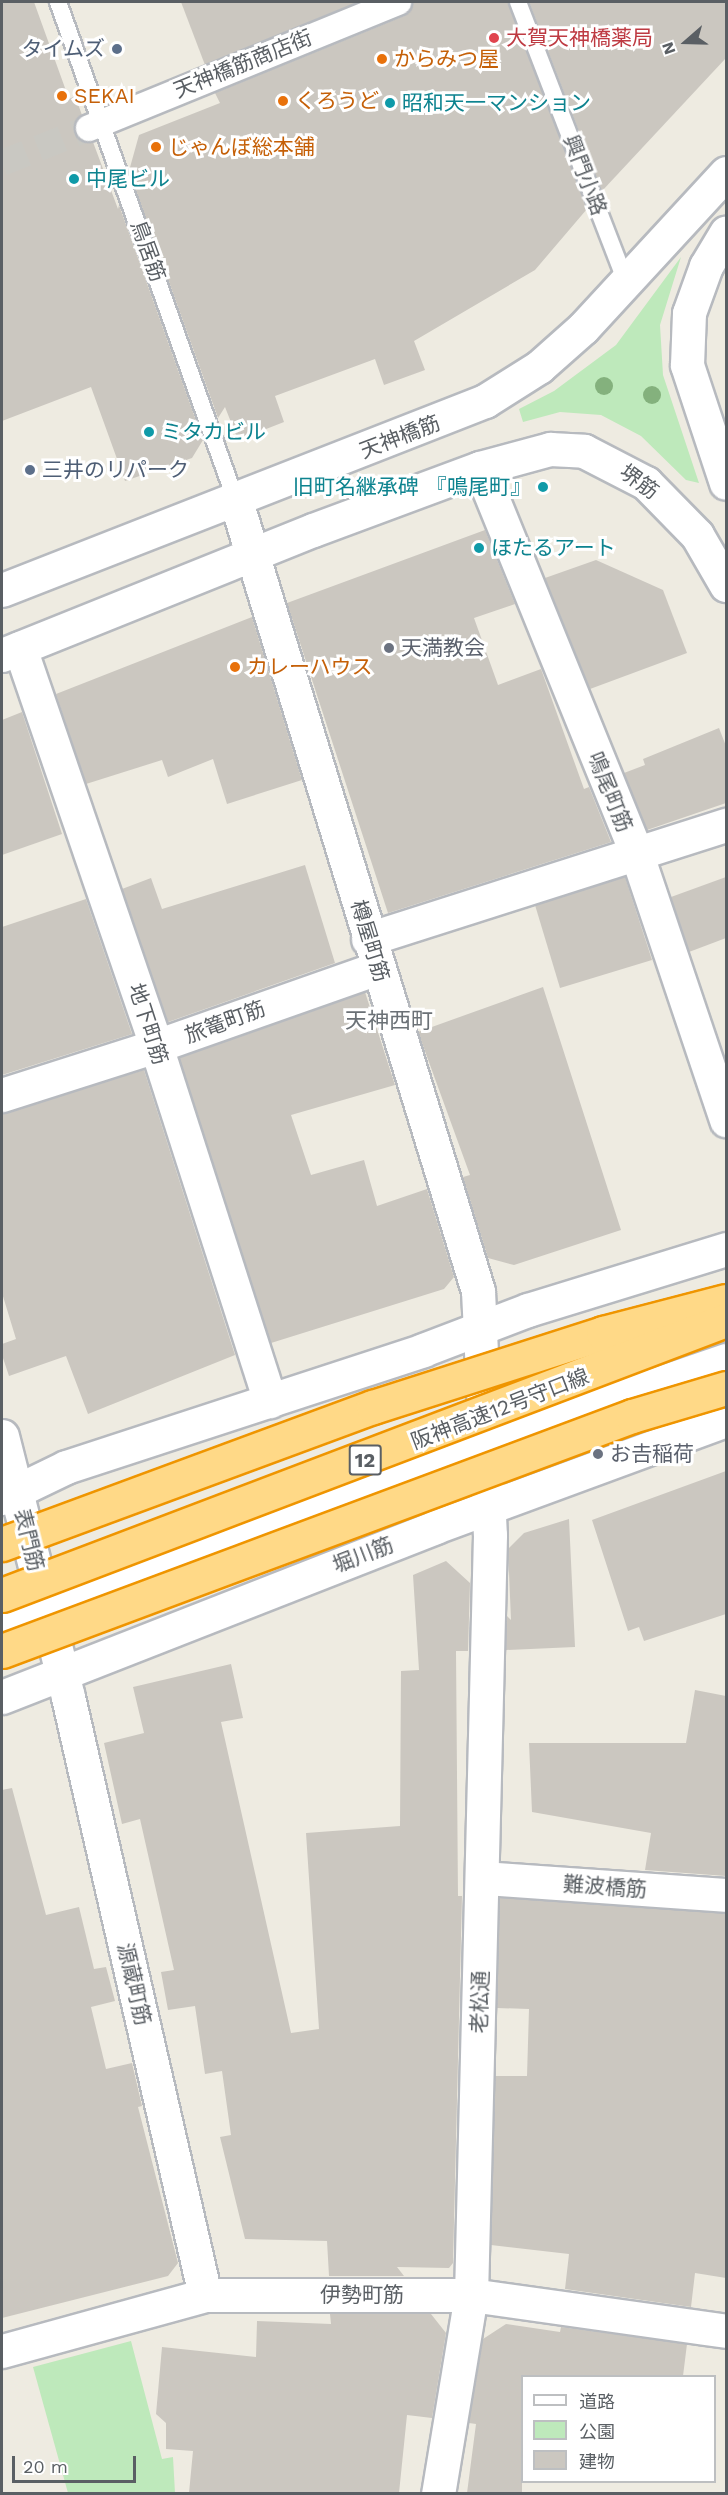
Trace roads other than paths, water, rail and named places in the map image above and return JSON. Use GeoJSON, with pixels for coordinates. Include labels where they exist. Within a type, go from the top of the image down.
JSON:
{"type":"FeatureCollection","features":[{"type":"Feature","properties":{"kind":"highway"},"geometry":{"type":"LineString","coordinates":[[2,1544],[373,1407],[603,1333],[726,1301]]}},
{"type":"Feature","properties":{"kind":"highway","name":"阪神高速12号守口線"},"geometry":{"type":"LineString","coordinates":[[2,1595],[614,1366],[726,1320]]}},
{"type":"Feature","properties":{"kind":"highway","name":"12"},"geometry":{"type":"LineString","coordinates":[[2,1651],[632,1416],[726,1388]]}},
{"type":"Feature","properties":{"kind":"street","name":"天神橋筋商店街"},"geometry":{"type":"LineString","coordinates":[[95,125],[398,2]]}},
{"type":"Feature","properties":{"kind":"street","name":"天神橋筋"},"geometry":{"type":"LineString","coordinates":[[2,589],[236,501],[485,401],[539,367],[583,328],[726,173]]}},
{"type":"Feature","properties":{"kind":"street"},"geometry":{"type":"LineString","coordinates":[[726,233],[706,266],[689,313],[687,365],[726,483]]}},
{"type":"Feature","properties":{"kind":"street","name":"堺筋"},"geometry":{"type":"LineString","coordinates":[[480,468],[550,449],[584,451],[612,462],[646,483],[674,510],[697,535],[726,585]]}},
{"type":"Feature","properties":{"kind":"street"},"geometry":{"type":"LineString","coordinates":[[11,652],[480,468]]}},
{"type":"Feature","properties":{"kind":"street","name":"鳴尾町筋"},"geometry":{"type":"LineString","coordinates":[[480,468],[635,852],[726,1120]]}},
{"type":"Feature","properties":{"kind":"street","name":"樽屋町筋"},"geometry":{"type":"LineString","coordinates":[[236,501],[478,1291],[486,1442]]}},
{"type":"Feature","properties":{"kind":"street","name":"地下町筋"},"geometry":{"type":"LineString","coordinates":[[11,652],[156,1046],[270,1401]]}},
{"type":"Feature","properties":{"kind":"street","name":"旅篭町筋"},"geometry":{"type":"LineString","coordinates":[[2,1095],[156,1046],[373,953],[635,852],[726,825]]}},
{"type":"Feature","properties":{"kind":"street"},"geometry":{"type":"LineString","coordinates":[[9,1495],[66,1467],[270,1401],[480,1328],[726,1249]]}},
{"type":"Feature","properties":{"kind":"street"},"geometry":{"type":"LineString","coordinates":[[2,1624],[486,1442],[726,1360]]}},
{"type":"Feature","properties":{"kind":"street","name":"堀川筋"},"geometry":{"type":"LineString","coordinates":[[2,1697],[489,1508],[726,1420]]}},
{"type":"Feature","properties":{"kind":"street","name":"表門筋"},"geometry":{"type":"LineString","coordinates":[[2,1436],[9,1495],[46,1609],[62,1673]]}},
{"type":"Feature","properties":{"kind":"street","name":"老松通"},"geometry":{"type":"LineString","coordinates":[[438,2493],[471,2295],[484,1878],[489,1508],[486,1442]]}},
{"type":"Feature","properties":{"kind":"street","name":"源蔵町筋"},"geometry":{"type":"LineString","coordinates":[[62,1673],[205,2295]]}},
{"type":"Feature","properties":{"kind":"street","name":"難波橋筋"},"geometry":{"type":"LineString","coordinates":[[484,1878],[726,1895]]}},
{"type":"Feature","properties":{"kind":"street","name":"伊勢町筋"},"geometry":{"type":"LineString","coordinates":[[2,2351],[205,2295],[471,2295],[726,2331]]}},
{"type":"Feature","properties":{"kind":"lane","name":"鳥居筋"},"geometry":{"type":"LineString","coordinates":[[58,2],[95,125],[236,501]]}},
{"type":"Feature","properties":{"kind":"lane","name":"興門小路"},"geometry":{"type":"LineString","coordinates":[[518,2],[626,282]]}},
{"type":"Feature","properties":{"kind":"tunnel"},"geometry":{"type":"LineString","coordinates":[[2,163],[89,128]]}},
{"type":"Feature","properties":{"kind":"place","name":"大賀天神橋薬局"},"geometry":{"type":"Point","coordinates":[494,38]}},
{"type":"Feature","properties":{"kind":"place","name":"タイムズ"},"geometry":{"type":"Point","coordinates":[117,49]}},
{"type":"Feature","properties":{"kind":"place","name":"からみつ屋"},"geometry":{"type":"Point","coordinates":[382,59]}},
{"type":"Feature","properties":{"kind":"place","name":"SEKAI"},"geometry":{"type":"Point","coordinates":[62,96]}},
{"type":"Feature","properties":{"kind":"place","name":"くろうど"},"geometry":{"type":"Point","coordinates":[283,101]}},
{"type":"Feature","properties":{"kind":"place","name":"昭和天一マンション"},"geometry":{"type":"Point","coordinates":[390,103]}},
{"type":"Feature","properties":{"kind":"place","name":"じゃんぼ総本舗"},"geometry":{"type":"Point","coordinates":[156,147]}},
{"type":"Feature","properties":{"kind":"place","name":"中尾ビル"},"geometry":{"type":"Point","coordinates":[74,179]}},
{"type":"Feature","properties":{"kind":"place","name":"ミタカビル"},"geometry":{"type":"Point","coordinates":[149,432]}},
{"type":"Feature","properties":{"kind":"place","name":"三井のリパーク"},"geometry":{"type":"Point","coordinates":[30,470]}},
{"type":"Feature","properties":{"kind":"place","name":"旧町名継承碑 『鳴尾町』"},"geometry":{"type":"Point","coordinates":[543,487]}},
{"type":"Feature","properties":{"kind":"place","name":"ほたるアート"},"geometry":{"type":"Point","coordinates":[479,548]}},
{"type":"Feature","properties":{"kind":"place","name":"天満教会"},"geometry":{"type":"Point","coordinates":[389,648]}},
{"type":"Feature","properties":{"kind":"place","name":"カレーハウス"},"geometry":{"type":"Point","coordinates":[235,667]}},
{"type":"Feature","properties":{"kind":"place","name":"お𠮷稲荷"},"geometry":{"type":"Point","coordinates":[598,1454]}},
{"type":"Feature","properties":{"kind":"district","name":"天神西町"},"geometry":{"type":"Point","coordinates":[389,1021]}}]}
